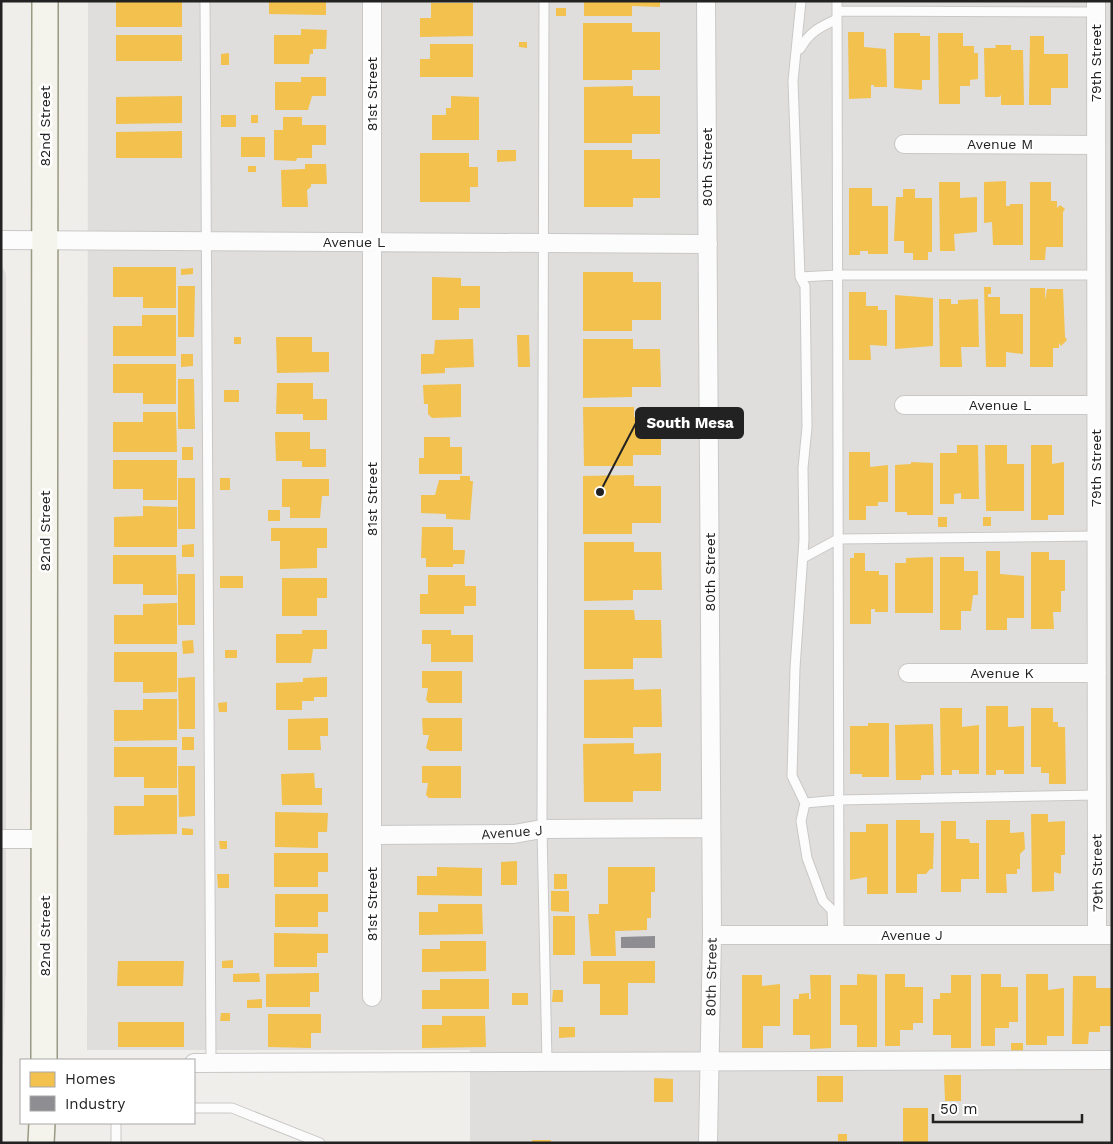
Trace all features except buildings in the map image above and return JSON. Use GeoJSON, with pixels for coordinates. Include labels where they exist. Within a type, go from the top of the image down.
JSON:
{"type":"FeatureCollection","features":[{"type":"Feature","properties":{"kind":"main road","name":"82nd Street"},"geometry":{"type":"LineString","coordinates":[[44,1059],[45,1]]}},
{"type":"Feature","properties":{"kind":"main road"},"geometry":{"type":"LineString","coordinates":[[41,1143],[42,1124]]}},
{"type":"Feature","properties":{"kind":"street","name":"81st Street"},"geometry":{"type":"LineString","coordinates":[[372,1],[372,997]]}},
{"type":"Feature","properties":{"kind":"street","name":"80th Street"},"geometry":{"type":"LineString","coordinates":[[706,1],[712,935],[708,1143]]}},
{"type":"Feature","properties":{"kind":"street","name":"79th Street"},"geometry":{"type":"LineString","coordinates":[[1096,7],[1096,795],[1105,935]]}},
{"type":"Feature","properties":{"kind":"street","name":"Avenue M"},"geometry":{"type":"LineString","coordinates":[[904,144],[1096,144]]}},
{"type":"Feature","properties":{"kind":"street","name":"Avenue L"},"geometry":{"type":"LineString","coordinates":[[1,240],[708,244]]}},
{"type":"Feature","properties":{"kind":"street","name":"Avenue L"},"geometry":{"type":"LineString","coordinates":[[904,405],[1096,405]]}},
{"type":"Feature","properties":{"kind":"street","name":"Avenue K"},"geometry":{"type":"LineString","coordinates":[[908,673],[1097,673]]}},
{"type":"Feature","properties":{"kind":"street","name":"Avenue J"},"geometry":{"type":"LineString","coordinates":[[372,835],[514,834],[542,829],[711,828]]}},
{"type":"Feature","properties":{"kind":"street"},"geometry":{"type":"LineString","coordinates":[[1,839],[45,839]]}},
{"type":"Feature","properties":{"kind":"street","name":"Avenue J"},"geometry":{"type":"LineString","coordinates":[[712,935],[1105,935]]}},
{"type":"Feature","properties":{"kind":"street"},"geometry":{"type":"LineString","coordinates":[[202,1062],[1112,1060]]}},
{"type":"Feature","properties":{"kind":"lane"},"geometry":{"type":"LineString","coordinates":[[202,1062],[206,241],[205,1]]}},
{"type":"Feature","properties":{"kind":"lane"},"geometry":{"type":"LineString","coordinates":[[544,1],[542,829],[547,1062]]}},
{"type":"Feature","properties":{"kind":"lane"},"geometry":{"type":"LineString","coordinates":[[801,1],[793,81],[800,277],[805,286],[807,355],[803,558],[795,668],[792,776],[805,803],[801,821],[807,858],[823,901],[832,910],[836,935]]}},
{"type":"Feature","properties":{"kind":"lane"},"geometry":{"type":"LineString","coordinates":[[797,54],[805,40],[837,10],[1096,7]]}},
{"type":"Feature","properties":{"kind":"lane"},"geometry":{"type":"LineString","coordinates":[[836,935],[839,800],[837,10]]}},
{"type":"Feature","properties":{"kind":"lane"},"geometry":{"type":"LineString","coordinates":[[800,277],[838,275],[1096,275]]}},
{"type":"Feature","properties":{"kind":"lane"},"geometry":{"type":"LineString","coordinates":[[803,558],[838,539],[1096,536]]}},
{"type":"Feature","properties":{"kind":"lane"},"geometry":{"type":"LineString","coordinates":[[805,803],[839,800],[1096,795]]}},
{"type":"Feature","properties":{"kind":"lane"},"geometry":{"type":"LineString","coordinates":[[195,1108],[232,1108],[320,1143]]}},
{"type":"Feature","properties":{"kind":"lane"},"geometry":{"type":"LineString","coordinates":[[116,1124],[116,1143]]}},
{"type":"Feature","properties":{"kind":"shaded area"},"geometry":{"type":"Polygon","coordinates":[[[88,1],[1112,1],[1112,1143],[470,1143],[470,1050],[87,1050],[88,1]]]}},
{"type":"Feature","properties":{"kind":"shaded area"},"geometry":{"type":"Polygon","coordinates":[[[1,264],[6,274],[6,972],[1,1121],[1,264]]]}},
{"type":"Feature","properties":{"kind":"place","name":"South Mesa"},"geometry":{"type":"Point","coordinates":[600,492]}}]}
